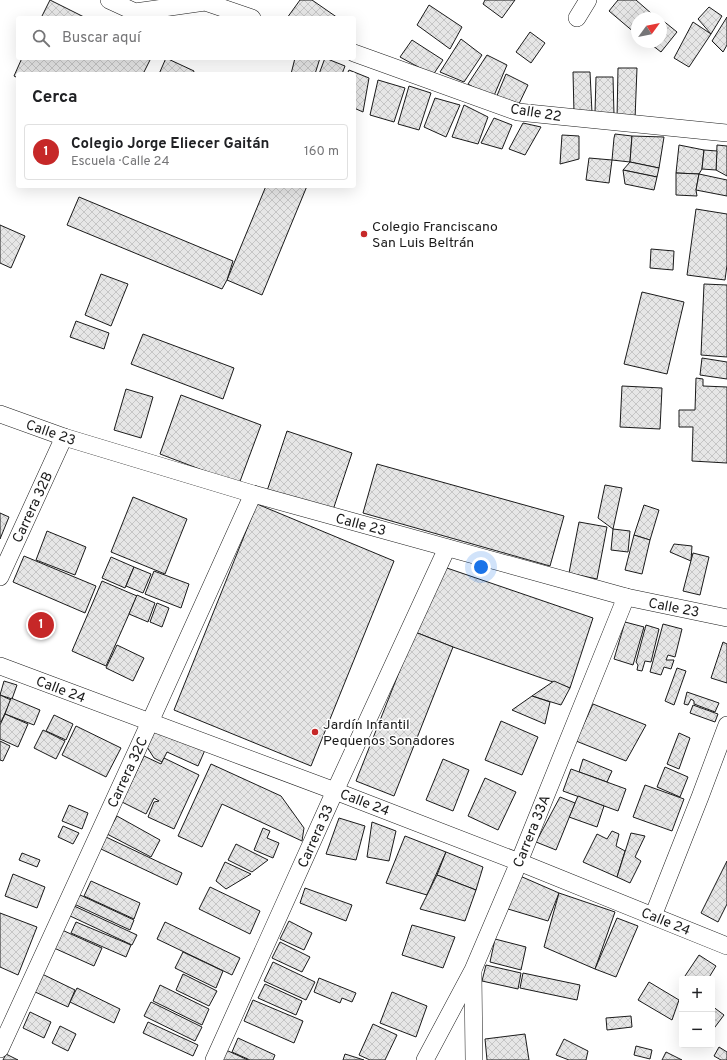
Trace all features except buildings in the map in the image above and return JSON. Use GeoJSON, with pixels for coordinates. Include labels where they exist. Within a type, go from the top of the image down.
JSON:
{"type":"FeatureCollection","features":[{"type":"Feature","properties":{"kind":"street"},"geometry":{"type":"LineString","coordinates":[[109,0],[135,12],[205,2],[246,16]]}},
{"type":"Feature","properties":{"kind":"street"},"geometry":{"type":"LineString","coordinates":[[577,18],[588,0]]}},
{"type":"Feature","properties":{"kind":"street","name":"Calle 22"},"geometry":{"type":"LineString","coordinates":[[356,54],[518,112],[727,133]]}},
{"type":"Feature","properties":{"kind":"street","name":"Calle 23"},"geometry":{"type":"LineString","coordinates":[[0,414],[64,437],[253,494],[626,597],[727,618]]}},
{"type":"Feature","properties":{"kind":"street","name":"Carrera 32B"},"geometry":{"type":"LineString","coordinates":[[0,577],[64,437]]}},
{"type":"Feature","properties":{"kind":"street","name":"Carrera 32C"},"geometry":{"type":"LineString","coordinates":[[0,1049],[253,494]]}},
{"type":"Feature","properties":{"kind":"street","name":"Carrera 33"},"geometry":{"type":"LineString","coordinates":[[214,1060],[335,791],[447,548]]}},
{"type":"Feature","properties":{"kind":"street","name":"Carrera 33A"},"geometry":{"type":"LineString","coordinates":[[425,1060],[473,970],[519,862],[626,597]]}},
{"type":"Feature","properties":{"kind":"street","name":"Calle 24"},"geometry":{"type":"LineString","coordinates":[[0,666],[335,791],[519,862],[727,946]]}},
{"type":"Feature","properties":{"kind":"street"},"geometry":{"type":"LineString","coordinates":[[653,916],[727,725]]}},
{"type":"Feature","properties":{"kind":"street"},"geometry":{"type":"LineString","coordinates":[[473,970],[474,1060]]}},
{"type":"Feature","properties":{"kind":"place","name":"Colegio Franciscano San Luis Beltrán"},"geometry":{"type":"Point","coordinates":[364,234]}},
{"type":"Feature","properties":{"kind":"place","name":"Colegio Jorge Eliecer Gaitán"},"geometry":{"type":"Point","coordinates":[41,625]}},
{"type":"Feature","properties":{"kind":"place","name":"Jardín Infantil Pequenos Sonadores"},"geometry":{"type":"Point","coordinates":[315,732]}}]}
